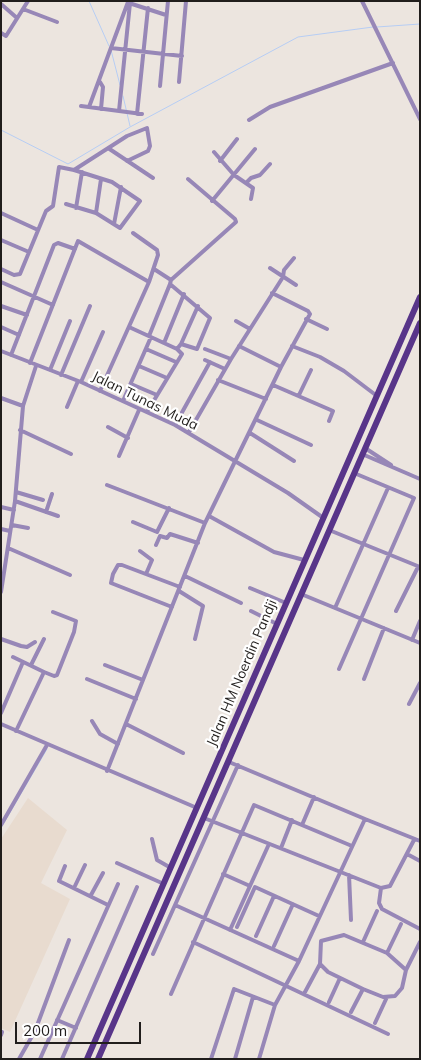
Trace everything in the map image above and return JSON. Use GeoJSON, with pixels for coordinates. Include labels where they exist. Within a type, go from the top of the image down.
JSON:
{"type":"FeatureCollection","features":[{"type":"Feature","properties":{"kind":"main road","name":"Jalan HM Noerdin Pandji"},"geometry":{"type":"LineString","coordinates":[[87,1059],[322,517],[420,297]]}},
{"type":"Feature","properties":{"kind":"main road","name":"Jalan HM Noerdin Pandji"},"geometry":{"type":"LineString","coordinates":[[98,1059],[420,323]]}},
{"type":"Feature","properties":{"kind":"main road"},"geometry":{"type":"LineString","coordinates":[[219,757],[229,761]]}},
{"type":"Feature","properties":{"kind":"street"},"geometry":{"type":"LineString","coordinates":[[1,33],[6,36],[28,1]]}},
{"type":"Feature","properties":{"kind":"street"},"geometry":{"type":"LineString","coordinates":[[160,86],[168,1]]}},
{"type":"Feature","properties":{"kind":"street"},"geometry":{"type":"LineString","coordinates":[[179,82],[186,1]]}},
{"type":"Feature","properties":{"kind":"street"},"geometry":{"type":"LineString","coordinates":[[362,1],[420,119]]}},
{"type":"Feature","properties":{"kind":"street"},"geometry":{"type":"LineString","coordinates":[[129,2],[166,15]]}},
{"type":"Feature","properties":{"kind":"street"},"geometry":{"type":"LineString","coordinates":[[89,107],[129,2]]}},
{"type":"Feature","properties":{"kind":"street"},"geometry":{"type":"LineString","coordinates":[[120,111],[129,2]]}},
{"type":"Feature","properties":{"kind":"street"},"geometry":{"type":"LineString","coordinates":[[1,4],[16,18]]}},
{"type":"Feature","properties":{"kind":"street"},"geometry":{"type":"LineString","coordinates":[[81,106],[139,114],[148,8]]}},
{"type":"Feature","properties":{"kind":"street"},"geometry":{"type":"LineString","coordinates":[[22,9],[57,22]]}},
{"type":"Feature","properties":{"kind":"street"},"geometry":{"type":"LineString","coordinates":[[111,49],[182,56]]}},
{"type":"Feature","properties":{"kind":"street"},"geometry":{"type":"LineString","coordinates":[[249,120],[270,107],[392,63]]}},
{"type":"Feature","properties":{"kind":"street"},"geometry":{"type":"LineString","coordinates":[[100,82],[103,87],[101,109]]}},
{"type":"Feature","properties":{"kind":"street"},"geometry":{"type":"LineString","coordinates":[[74,170],[128,136],[148,128],[150,146],[148,152],[127,161]]}},
{"type":"Feature","properties":{"kind":"street"},"geometry":{"type":"LineString","coordinates":[[220,161],[237,139]]}},
{"type":"Feature","properties":{"kind":"street"},"geometry":{"type":"LineString","coordinates":[[108,148],[153,178]]}},
{"type":"Feature","properties":{"kind":"street"},"geometry":{"type":"LineString","coordinates":[[212,201],[255,149]]}},
{"type":"Feature","properties":{"kind":"street"},"geometry":{"type":"LineString","coordinates":[[214,152],[234,175],[254,190],[251,199]]}},
{"type":"Feature","properties":{"kind":"street"},"geometry":{"type":"LineString","coordinates":[[246,183],[251,178],[260,175],[270,164]]}},
{"type":"Feature","properties":{"kind":"street"},"geometry":{"type":"LineString","coordinates":[[1,269],[18,274],[46,211],[53,206],[59,167],[102,178],[121,187],[140,201],[122,227],[96,213],[66,204]]}},
{"type":"Feature","properties":{"kind":"street"},"geometry":{"type":"LineString","coordinates":[[76,208],[82,172]]}},
{"type":"Feature","properties":{"kind":"street"},"geometry":{"type":"LineString","coordinates":[[96,213],[102,178]]}},
{"type":"Feature","properties":{"kind":"street"},"geometry":{"type":"LineString","coordinates":[[122,401],[146,349],[171,282],[236,223],[235,219],[188,180]]}},
{"type":"Feature","properties":{"kind":"street"},"geometry":{"type":"LineString","coordinates":[[114,224],[121,187]]}},
{"type":"Feature","properties":{"kind":"street"},"geometry":{"type":"LineString","coordinates":[[1,213],[38,230]]}},
{"type":"Feature","properties":{"kind":"street"},"geometry":{"type":"LineString","coordinates":[[100,392],[149,282],[158,255],[157,250],[133,233]]}},
{"type":"Feature","properties":{"kind":"street"},"geometry":{"type":"LineString","coordinates":[[1,240],[29,252]]}},
{"type":"Feature","properties":{"kind":"street"},"geometry":{"type":"LineString","coordinates":[[30,364],[78,241],[149,282]]}},
{"type":"Feature","properties":{"kind":"street"},"geometry":{"type":"LineString","coordinates":[[11,355],[55,244],[58,243],[75,249]]}},
{"type":"Feature","properties":{"kind":"street"},"geometry":{"type":"LineString","coordinates":[[189,432],[218,380],[283,277],[284,270],[294,258]]}},
{"type":"Feature","properties":{"kind":"street"},"geometry":{"type":"LineString","coordinates":[[270,268],[296,285]]}},
{"type":"Feature","properties":{"kind":"street"},"geometry":{"type":"LineString","coordinates":[[154,269],[198,306],[211,320],[196,349],[182,344]]}},
{"type":"Feature","properties":{"kind":"street"},"geometry":{"type":"LineString","coordinates":[[1,282],[52,305]]}},
{"type":"Feature","properties":{"kind":"street"},"geometry":{"type":"LineString","coordinates":[[107,771],[205,524],[237,462],[281,367],[306,320],[309,311],[272,293]]}},
{"type":"Feature","properties":{"kind":"street"},"geometry":{"type":"LineString","coordinates":[[164,343],[184,294]]}},
{"type":"Feature","properties":{"kind":"street"},"geometry":{"type":"LineString","coordinates":[[1,306],[27,316]]}},
{"type":"Feature","properties":{"kind":"street"},"geometry":{"type":"LineString","coordinates":[[61,375],[90,306]]}},
{"type":"Feature","properties":{"kind":"street"},"geometry":{"type":"LineString","coordinates":[[177,349],[182,344],[198,306]]}},
{"type":"Feature","properties":{"kind":"street"},"geometry":{"type":"LineString","coordinates":[[306,320],[327,329]]}},
{"type":"Feature","properties":{"kind":"street"},"geometry":{"type":"LineString","coordinates":[[50,370],[70,321]]}},
{"type":"Feature","properties":{"kind":"street"},"geometry":{"type":"LineString","coordinates":[[236,321],[250,329]]}},
{"type":"Feature","properties":{"kind":"street"},"geometry":{"type":"LineString","coordinates":[[1,327],[20,335]]}},
{"type":"Feature","properties":{"kind":"street"},"geometry":{"type":"LineString","coordinates":[[129,327],[182,352],[147,412]]}},
{"type":"Feature","properties":{"kind":"street"},"geometry":{"type":"LineString","coordinates":[[67,407],[103,332]]}},
{"type":"Feature","properties":{"kind":"street"},"geometry":{"type":"LineString","coordinates":[[240,346],[281,367]]}},
{"type":"Feature","properties":{"kind":"street"},"geometry":{"type":"LineString","coordinates":[[292,346],[328,362],[354,377],[377,396]]}},
{"type":"Feature","properties":{"kind":"street"},"geometry":{"type":"LineString","coordinates":[[146,349],[176,362]]}},
{"type":"Feature","properties":{"kind":"street"},"geometry":{"type":"LineString","coordinates":[[206,349],[231,359]]}},
{"type":"Feature","properties":{"kind":"street","name":"Jalan Tunas Muda"},"geometry":{"type":"LineString","coordinates":[[1,352],[79,382],[189,432],[288,493],[322,517]]}},
{"type":"Feature","properties":{"kind":"street"},"geometry":{"type":"LineString","coordinates":[[175,425],[208,361],[225,369]]}},
{"type":"Feature","properties":{"kind":"street"},"geometry":{"type":"LineString","coordinates":[[1,592],[4,560],[8,548],[14,510],[23,406],[36,366]]}},
{"type":"Feature","properties":{"kind":"street"},"geometry":{"type":"LineString","coordinates":[[139,366],[167,378]]}},
{"type":"Feature","properties":{"kind":"street"},"geometry":{"type":"LineString","coordinates":[[299,394],[311,370]]}},
{"type":"Feature","properties":{"kind":"street"},"geometry":{"type":"LineString","coordinates":[[218,380],[266,399]]}},
{"type":"Feature","properties":{"kind":"street"},"geometry":{"type":"LineString","coordinates":[[131,384],[157,395]]}},
{"type":"Feature","properties":{"kind":"street"},"geometry":{"type":"LineString","coordinates":[[273,385],[299,394],[333,411],[329,420]]}},
{"type":"Feature","properties":{"kind":"street"},"geometry":{"type":"LineString","coordinates":[[1,398],[23,406]]}},
{"type":"Feature","properties":{"kind":"street"},"geometry":{"type":"LineString","coordinates":[[119,456],[139,410]]}},
{"type":"Feature","properties":{"kind":"street"},"geometry":{"type":"LineString","coordinates":[[257,420],[311,445]]}},
{"type":"Feature","properties":{"kind":"street"},"geometry":{"type":"LineString","coordinates":[[108,427],[128,438]]}},
{"type":"Feature","properties":{"kind":"street"},"geometry":{"type":"LineString","coordinates":[[20,430],[71,454]]}},
{"type":"Feature","properties":{"kind":"street"},"geometry":{"type":"LineString","coordinates":[[250,433],[294,461]]}},
{"type":"Feature","properties":{"kind":"street"},"geometry":{"type":"LineString","coordinates":[[363,451],[420,479]]}},
{"type":"Feature","properties":{"kind":"street"},"geometry":{"type":"LineString","coordinates":[[338,669],[414,498],[354,473]]}},
{"type":"Feature","properties":{"kind":"street"},"geometry":{"type":"LineString","coordinates":[[107,485],[169,508],[205,524]]}},
{"type":"Feature","properties":{"kind":"street"},"geometry":{"type":"LineString","coordinates":[[335,608],[365,544],[388,488]]}},
{"type":"Feature","properties":{"kind":"street"},"geometry":{"type":"LineString","coordinates":[[16,492],[43,500]]}},
{"type":"Feature","properties":{"kind":"street"},"geometry":{"type":"LineString","coordinates":[[46,512],[52,494]]}},
{"type":"Feature","properties":{"kind":"street"},"geometry":{"type":"LineString","coordinates":[[15,501],[58,516]]}},
{"type":"Feature","properties":{"kind":"street"},"geometry":{"type":"LineString","coordinates":[[1,507],[14,510]]}},
{"type":"Feature","properties":{"kind":"street"},"geometry":{"type":"LineString","coordinates":[[133,522],[157,532],[169,508]]}},
{"type":"Feature","properties":{"kind":"street"},"geometry":{"type":"LineString","coordinates":[[209,516],[274,552],[304,560]]}},
{"type":"Feature","properties":{"kind":"street"},"geometry":{"type":"LineString","coordinates":[[12,525],[28,528]]}},
{"type":"Feature","properties":{"kind":"street"},"geometry":{"type":"LineString","coordinates":[[1,529],[10,531]]}},
{"type":"Feature","properties":{"kind":"street"},"geometry":{"type":"LineString","coordinates":[[329,530],[389,553],[419,567],[396,611]]}},
{"type":"Feature","properties":{"kind":"street"},"geometry":{"type":"LineString","coordinates":[[156,545],[160,536],[167,538],[170,534],[198,543]]}},
{"type":"Feature","properties":{"kind":"street"},"geometry":{"type":"LineString","coordinates":[[8,548],[70,575]]}},
{"type":"Feature","properties":{"kind":"street"},"geometry":{"type":"LineString","coordinates":[[140,552],[152,560],[146,574]]}},
{"type":"Feature","properties":{"kind":"street"},"geometry":{"type":"LineString","coordinates":[[172,607],[111,582],[118,565],[146,574],[180,589],[203,606],[195,639]]}},
{"type":"Feature","properties":{"kind":"street"},"geometry":{"type":"LineString","coordinates":[[185,576],[241,603]]}},
{"type":"Feature","properties":{"kind":"street"},"geometry":{"type":"LineString","coordinates":[[250,588],[286,603]]}},
{"type":"Feature","properties":{"kind":"street"},"geometry":{"type":"LineString","coordinates":[[301,594],[420,643]]}},
{"type":"Feature","properties":{"kind":"street"},"geometry":{"type":"LineString","coordinates":[[251,611],[277,624]]}},
{"type":"Feature","properties":{"kind":"street"},"geometry":{"type":"LineString","coordinates":[[13,656],[44,672],[54,676],[57,675],[77,623],[53,612]]}},
{"type":"Feature","properties":{"kind":"street"},"geometry":{"type":"LineString","coordinates":[[412,640],[420,621]]}},
{"type":"Feature","properties":{"kind":"street"},"geometry":{"type":"LineString","coordinates":[[364,679],[384,628]]}},
{"type":"Feature","properties":{"kind":"street"},"geometry":{"type":"LineString","coordinates":[[1,639],[27,647],[35,642]]}},
{"type":"Feature","properties":{"kind":"street"},"geometry":{"type":"LineString","coordinates":[[31,665],[44,639]]}},
{"type":"Feature","properties":{"kind":"street"},"geometry":{"type":"LineString","coordinates":[[1,713],[23,662]]}},
{"type":"Feature","properties":{"kind":"street"},"geometry":{"type":"LineString","coordinates":[[105,665],[143,680]]}},
{"type":"Feature","properties":{"kind":"street"},"geometry":{"type":"LineString","coordinates":[[16,731],[44,672]]}},
{"type":"Feature","properties":{"kind":"street"},"geometry":{"type":"LineString","coordinates":[[87,679],[136,699]]}},
{"type":"Feature","properties":{"kind":"street"},"geometry":{"type":"LineString","coordinates":[[409,704],[420,683]]}},
{"type":"Feature","properties":{"kind":"street"},"geometry":{"type":"LineString","coordinates":[[92,721],[100,734],[118,744]]}},
{"type":"Feature","properties":{"kind":"street"},"geometry":{"type":"LineString","coordinates":[[1,724],[197,809]]}},
{"type":"Feature","properties":{"kind":"street"},"geometry":{"type":"LineString","coordinates":[[126,724],[183,753]]}},
{"type":"Feature","properties":{"kind":"street"},"geometry":{"type":"LineString","coordinates":[[1,825],[47,745]]}},
{"type":"Feature","properties":{"kind":"street"},"geometry":{"type":"LineString","coordinates":[[229,761],[420,841]]}},
{"type":"Feature","properties":{"kind":"street"},"geometry":{"type":"LineString","coordinates":[[148,946],[154,951],[238,766]]}},
{"type":"Feature","properties":{"kind":"street"},"geometry":{"type":"LineString","coordinates":[[302,825],[314,798]]}},
{"type":"Feature","properties":{"kind":"street"},"geometry":{"type":"LineString","coordinates":[[171,994],[254,805],[352,846]]}},
{"type":"Feature","properties":{"kind":"street"},"geometry":{"type":"LineString","coordinates":[[204,818],[380,888],[390,886],[414,840]]}},
{"type":"Feature","properties":{"kind":"street"},"geometry":{"type":"LineString","coordinates":[[260,1059],[275,1005],[299,960],[365,819]]}},
{"type":"Feature","properties":{"kind":"street"},"geometry":{"type":"LineString","coordinates":[[281,848],[292,820]]}},
{"type":"Feature","properties":{"kind":"street"},"geometry":{"type":"LineString","coordinates":[[152,839],[157,860],[171,868]]}},
{"type":"Feature","properties":{"kind":"street"},"geometry":{"type":"LineString","coordinates":[[230,930],[269,844]]}},
{"type":"Feature","properties":{"kind":"street"},"geometry":{"type":"LineString","coordinates":[[407,854],[420,861]]}},
{"type":"Feature","properties":{"kind":"street"},"geometry":{"type":"LineString","coordinates":[[117,864],[164,884]]}},
{"type":"Feature","properties":{"kind":"street"},"geometry":{"type":"LineString","coordinates":[[65,866],[58,880],[108,905]]}},
{"type":"Feature","properties":{"kind":"street"},"geometry":{"type":"LineString","coordinates":[[74,888],[85,866]]}},
{"type":"Feature","properties":{"kind":"street"},"geometry":{"type":"LineString","coordinates":[[91,896],[103,873]]}},
{"type":"Feature","properties":{"kind":"street"},"geometry":{"type":"LineString","coordinates":[[223,874],[250,886]]}},
{"type":"Feature","properties":{"kind":"street"},"geometry":{"type":"LineString","coordinates":[[349,875],[351,920]]}},
{"type":"Feature","properties":{"kind":"street"},"geometry":{"type":"LineString","coordinates":[[40,1059],[118,884]]}},
{"type":"Feature","properties":{"kind":"street"},"geometry":{"type":"LineString","coordinates":[[62,1059],[137,886]]}},
{"type":"Feature","properties":{"kind":"street"},"geometry":{"type":"LineString","coordinates":[[237,928],[255,888],[320,916]]}},
{"type":"Feature","properties":{"kind":"street"},"geometry":{"type":"LineString","coordinates":[[380,888],[379,903],[382,909],[420,929]]}},
{"type":"Feature","properties":{"kind":"street"},"geometry":{"type":"LineString","coordinates":[[256,936],[274,896]]}},
{"type":"Feature","properties":{"kind":"street"},"geometry":{"type":"LineString","coordinates":[[274,946],[293,904]]}},
{"type":"Feature","properties":{"kind":"street"},"geometry":{"type":"LineString","coordinates":[[175,905],[299,960]]}},
{"type":"Feature","properties":{"kind":"street"},"geometry":{"type":"LineString","coordinates":[[363,942],[377,912]]}},
{"type":"Feature","properties":{"kind":"street"},"geometry":{"type":"LineString","coordinates":[[387,953],[401,924]]}},
{"type":"Feature","properties":{"kind":"street"},"geometry":{"type":"LineString","coordinates":[[305,992],[320,964],[321,941],[312,932]]}},
{"type":"Feature","properties":{"kind":"street"},"geometry":{"type":"LineString","coordinates":[[321,941],[344,935],[387,953],[406,970]]}},
{"type":"Feature","properties":{"kind":"street"},"geometry":{"type":"LineString","coordinates":[[20,1059],[35,1031],[69,940]]}},
{"type":"Feature","properties":{"kind":"street"},"geometry":{"type":"LineString","coordinates":[[193,942],[388,1034]]}},
{"type":"Feature","properties":{"kind":"street"},"geometry":{"type":"LineString","coordinates":[[320,964],[340,978],[363,989],[387,997],[395,996],[402,988],[406,970],[420,942]]}},
{"type":"Feature","properties":{"kind":"street"},"geometry":{"type":"LineString","coordinates":[[329,1002],[340,978]]}},
{"type":"Feature","properties":{"kind":"street"},"geometry":{"type":"LineString","coordinates":[[351,1012],[363,989]]}},
{"type":"Feature","properties":{"kind":"street"},"geometry":{"type":"LineString","coordinates":[[211,1059],[233,990],[275,1005]]}},
{"type":"Feature","properties":{"kind":"street"},"geometry":{"type":"LineString","coordinates":[[235,1059],[253,997]]}},
{"type":"Feature","properties":{"kind":"street"},"geometry":{"type":"LineString","coordinates":[[374,1024],[387,997]]}},
{"type":"Feature","properties":{"kind":"street"},"geometry":{"type":"LineString","coordinates":[[57,1020],[76,1028]]}},
{"type":"Feature","properties":{"kind":"shaded area"},"geometry":{"type":"Polygon","coordinates":[[[28,798],[67,830],[41,883],[70,899],[10,1032],[1,1028],[1,839],[28,798]]]}},
{"type":"Feature","properties":{"kind":"waterway"},"geometry":{"type":"LineString","coordinates":[[89,1],[109,46]]}},
{"type":"Feature","properties":{"kind":"waterway"},"geometry":{"type":"LineString","coordinates":[[377,27],[420,24]]}},
{"type":"Feature","properties":{"kind":"waterway"},"geometry":{"type":"LineString","coordinates":[[1,130],[68,164],[130,127],[298,37],[373,27]]}},
{"type":"Feature","properties":{"kind":"waterway"},"geometry":{"type":"LineString","coordinates":[[111,50],[120,85]]}},
{"type":"Feature","properties":{"kind":"waterway"},"geometry":{"type":"LineString","coordinates":[[123,96],[130,126]]}},
{"type":"Feature","properties":{"kind":"waterway"},"geometry":{"type":"LineString","coordinates":[[1,828],[47,749]]}}]}
